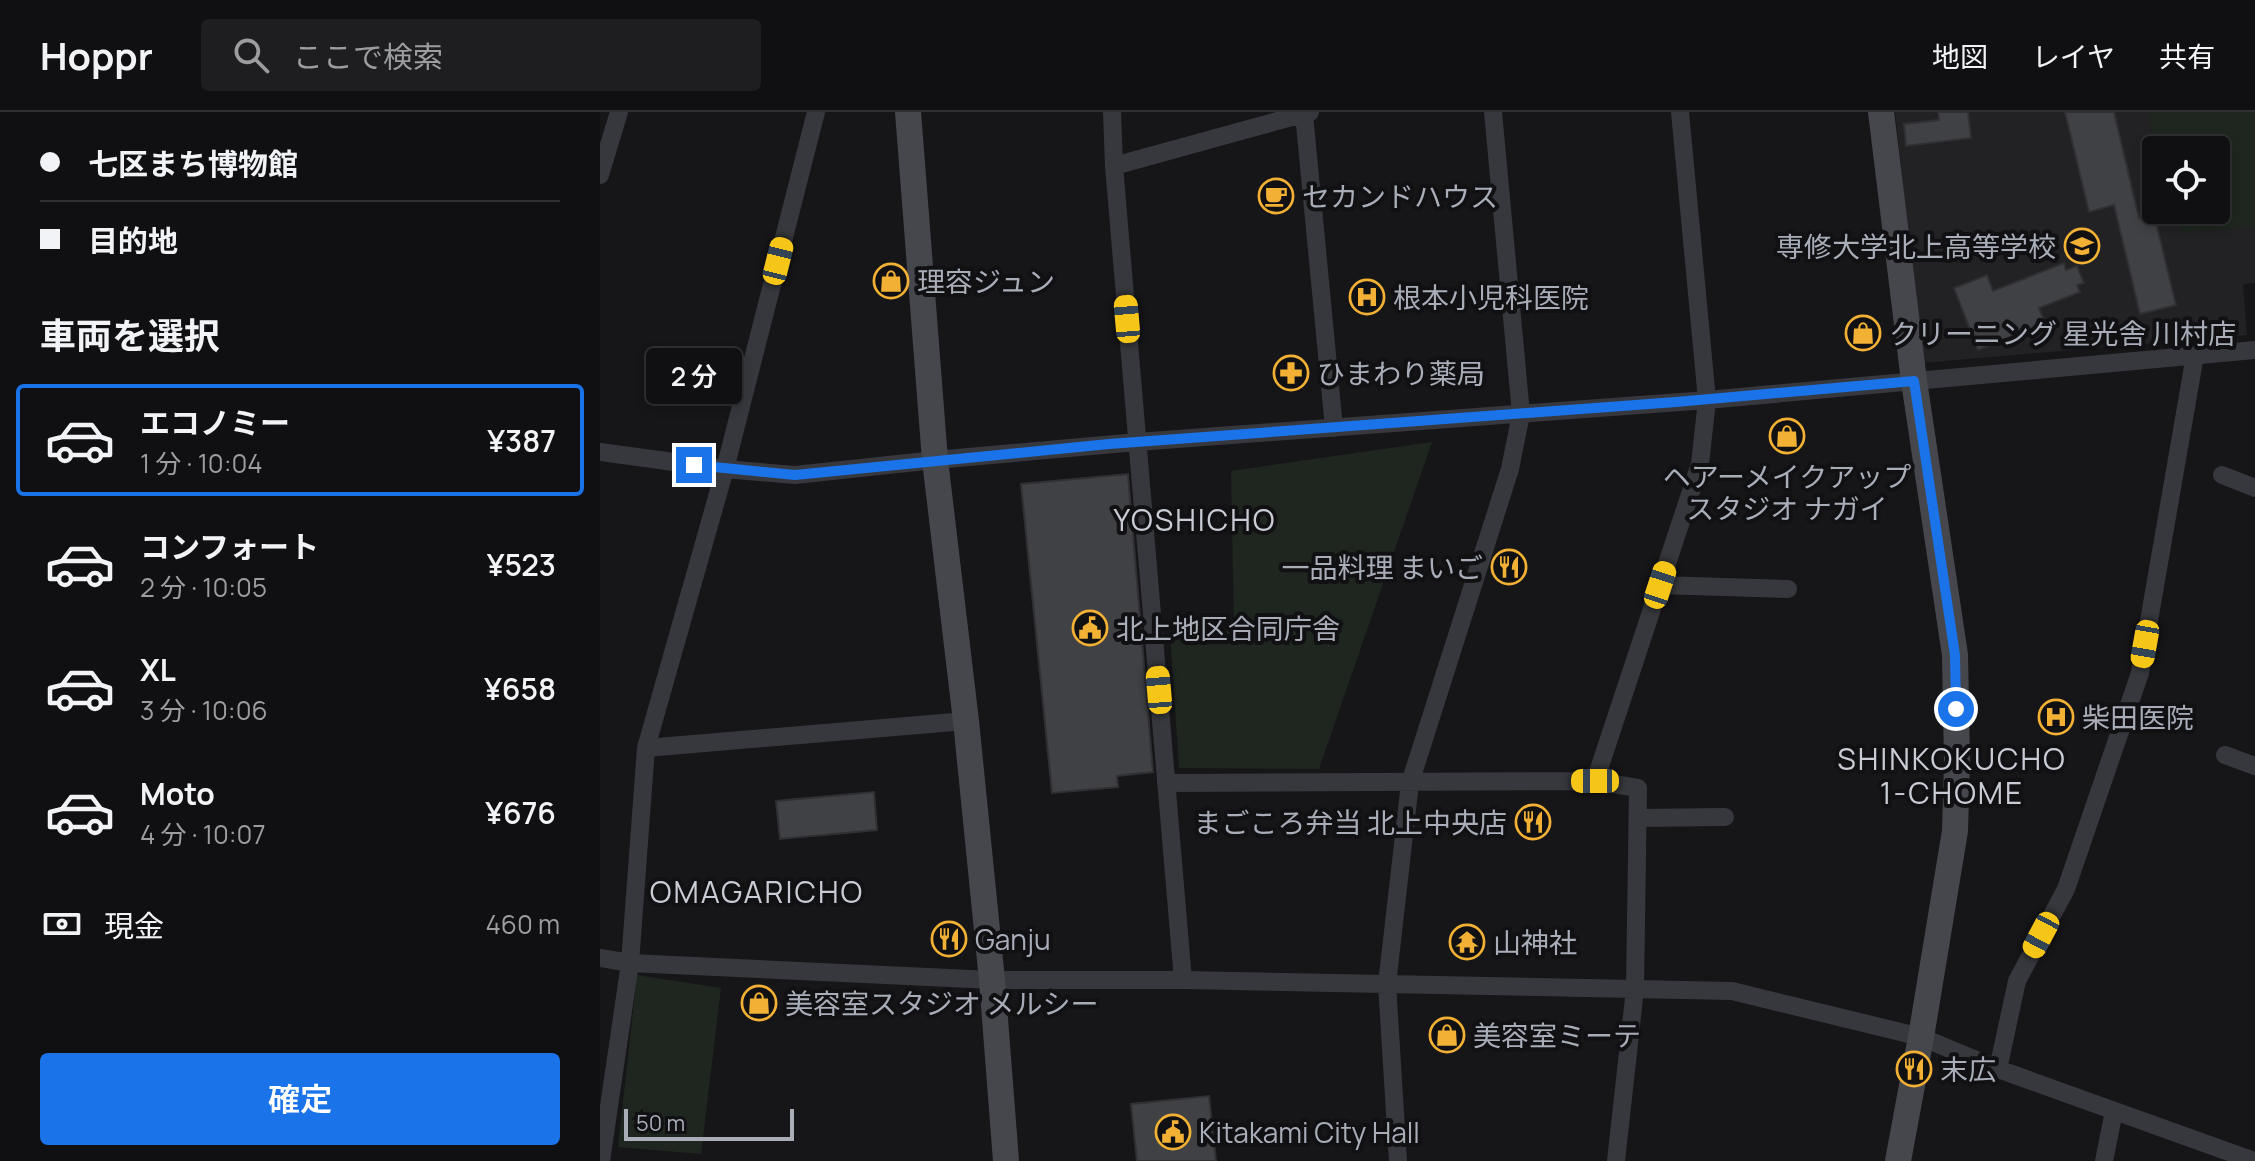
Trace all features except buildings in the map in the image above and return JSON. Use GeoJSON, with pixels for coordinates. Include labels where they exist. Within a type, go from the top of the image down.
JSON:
{"type":"FeatureCollection","features":[{"type":"Feature","properties":{"kind":"street"},"geometry":{"type":"LineString","coordinates":[[600,175],[619,112]]}},
{"type":"Feature","properties":{"kind":"street"},"geometry":{"type":"LineString","coordinates":[[601,1161],[630,963],[646,748],[725,469],[816,112]]}},
{"type":"Feature","properties":{"kind":"street"},"geometry":{"type":"LineString","coordinates":[[908,112],[935,460],[966,721],[992,980],[1006,1161]]}},
{"type":"Feature","properties":{"kind":"street"},"geometry":{"type":"LineString","coordinates":[[1112,112],[1114,166],[1183,980]]}},
{"type":"Feature","properties":{"kind":"street"},"geometry":{"type":"LineString","coordinates":[[1398,1161],[1387,984],[1410,783],[1510,469],[1521,414],[1493,112]]}},
{"type":"Feature","properties":{"kind":"street"},"geometry":{"type":"LineString","coordinates":[[1595,781],[1700,464],[1707,400],[1680,112]]}},
{"type":"Feature","properties":{"kind":"street"},"geometry":{"type":"LineString","coordinates":[[1881,112],[1914,381],[1955,655],[1957,762],[1955,831],[1898,1161]]}},
{"type":"Feature","properties":{"kind":"street"},"geometry":{"type":"LineString","coordinates":[[1114,166],[1307,113],[1334,428]]}},
{"type":"Feature","properties":{"kind":"street"},"geometry":{"type":"LineString","coordinates":[[600,452],[795,475],[1137,442],[1707,400],[2255,350]]}},
{"type":"Feature","properties":{"kind":"street"},"geometry":{"type":"LineString","coordinates":[[1998,1069],[2017,981],[2066,889],[2140,673],[2195,355]]}},
{"type":"Feature","properties":{"kind":"street"},"geometry":{"type":"LineString","coordinates":[[2222,475],[2255,488]]}},
{"type":"Feature","properties":{"kind":"street"},"geometry":{"type":"LineString","coordinates":[[1660,585],[1788,589]]}},
{"type":"Feature","properties":{"kind":"street"},"geometry":{"type":"LineString","coordinates":[[646,748],[966,721]]}},
{"type":"Feature","properties":{"kind":"street"},"geometry":{"type":"LineString","coordinates":[[2225,755],[2255,766]]}},
{"type":"Feature","properties":{"kind":"street"},"geometry":{"type":"LineString","coordinates":[[1166,783],[1595,781],[1638,788],[1635,989],[1616,1161]]}},
{"type":"Feature","properties":{"kind":"street"},"geometry":{"type":"LineString","coordinates":[[1638,818],[1725,817]]}},
{"type":"Feature","properties":{"kind":"street"},"geometry":{"type":"LineString","coordinates":[[600,958],[630,963],[992,980],[1183,980],[1732,991],[1921,1037],[1998,1069],[2253,1161],[2255,1153]]}},
{"type":"Feature","properties":{"kind":"street"},"geometry":{"type":"LineString","coordinates":[[2104,1161],[2114,1111]]}},
{"type":"Feature","properties":{"kind":"shaded area","name":"専修大学北上高等学校"},"geometry":{"type":"Polygon","coordinates":[[[1895,112],[2255,112],[2255,283],[2243,284],[2247,335],[1922,363],[1895,112]]]}},
{"type":"Feature","properties":{"kind":"shaded area"},"geometry":{"type":"Polygon","coordinates":[[[2149,112],[2255,112],[2255,227],[2183,232],[2177,224],[2230,224],[2230,136],[2153,136],[2149,112]]]}},
{"type":"Feature","properties":{"kind":"shaded area"},"geometry":{"type":"Polygon","coordinates":[[[1432,442],[1319,769],[1179,768],[1170,632],[1234,630],[1231,471],[1432,442]]]}},
{"type":"Feature","properties":{"kind":"shaded area"},"geometry":{"type":"Polygon","coordinates":[[[637,975],[721,988],[701,1154],[618,1147],[637,975]]]}},
{"type":"Feature","properties":{"kind":"place","name":"セカンドハウス"},"geometry":{"type":"Point","coordinates":[1276,196]}},
{"type":"Feature","properties":{"kind":"place","name":"専修大学北上高等学校"},"geometry":{"type":"Point","coordinates":[2082,246]}},
{"type":"Feature","properties":{"kind":"place","name":"理容ジュン"},"geometry":{"type":"Point","coordinates":[891,281]}},
{"type":"Feature","properties":{"kind":"place","name":"根本小児科医院"},"geometry":{"type":"Point","coordinates":[1367,297]}},
{"type":"Feature","properties":{"kind":"place","name":"クリーニング 星光舎 川村店"},"geometry":{"type":"Point","coordinates":[1863,333]}},
{"type":"Feature","properties":{"kind":"place","name":"ひまわり薬局"},"geometry":{"type":"Point","coordinates":[1291,373]}},
{"type":"Feature","properties":{"kind":"place","name":"ヘアーメイクアップ スタジオ ナガイ"},"geometry":{"type":"Point","coordinates":[1787,436]}},
{"type":"Feature","properties":{"kind":"place","name":"一品料理 まいご"},"geometry":{"type":"Point","coordinates":[1509,567]}},
{"type":"Feature","properties":{"kind":"place","name":"北上地区合同庁舎"},"geometry":{"type":"Point","coordinates":[1090,628]}},
{"type":"Feature","properties":{"kind":"place","name":"柴田医院"},"geometry":{"type":"Point","coordinates":[2056,717]}},
{"type":"Feature","properties":{"kind":"place","name":"まごころ弁当 北上中央店"},"geometry":{"type":"Point","coordinates":[1533,822]}},
{"type":"Feature","properties":{"kind":"place","name":"Ganju"},"geometry":{"type":"Point","coordinates":[949,939]}},
{"type":"Feature","properties":{"kind":"place","name":"山神社"},"geometry":{"type":"Point","coordinates":[1467,942]}},
{"type":"Feature","properties":{"kind":"place","name":"美容室スタジオ メルシー"},"geometry":{"type":"Point","coordinates":[759,1003]}},
{"type":"Feature","properties":{"kind":"place","name":"美容室ミーテ"},"geometry":{"type":"Point","coordinates":[1447,1035]}},
{"type":"Feature","properties":{"kind":"place","name":"末広"},"geometry":{"type":"Point","coordinates":[1914,1069]}},
{"type":"Feature","properties":{"kind":"place","name":"Kitakami City Hall"},"geometry":{"type":"Point","coordinates":[1173,1132]}},
{"type":"Feature","properties":{"kind":"district","name":"YOSHICHO"},"geometry":{"type":"Point","coordinates":[1195,519]}},
{"type":"Feature","properties":{"kind":"district","name":"SHINKOKUCHO 1-CHOME"},"geometry":{"type":"Point","coordinates":[1952,775]}},
{"type":"Feature","properties":{"kind":"district","name":"OMAGARICHO"},"geometry":{"type":"Point","coordinates":[757,891]}},
{"type":"Feature","properties":{"kind":"route"},"geometry":{"type":"LineString","coordinates":[[694,465],[795,475],[1109,444],[1397,424],[1914,381],[1955,655],[1956,709]]}}]}
